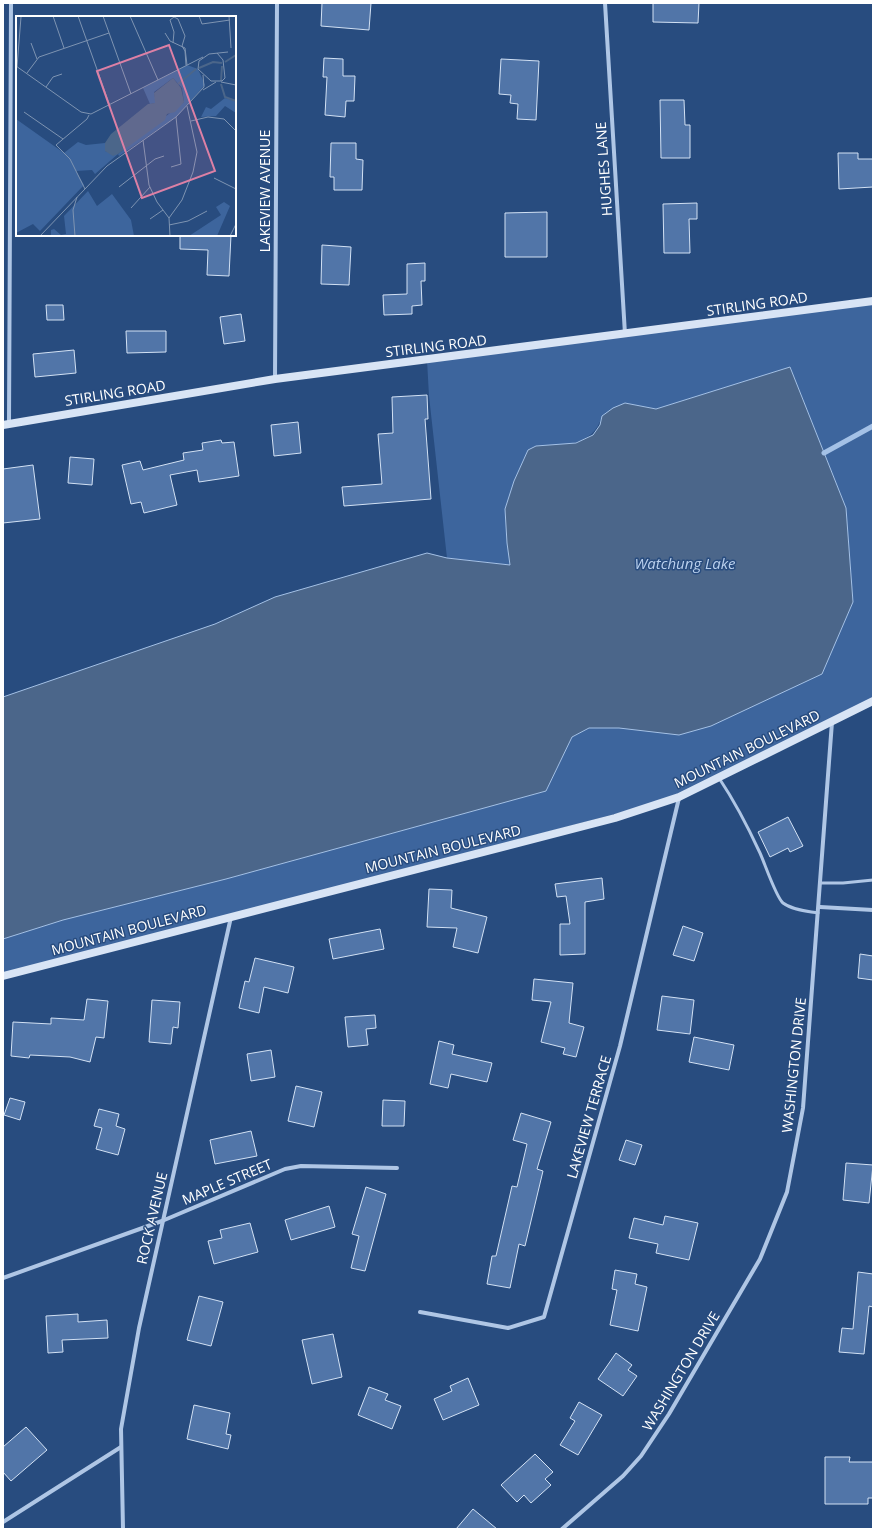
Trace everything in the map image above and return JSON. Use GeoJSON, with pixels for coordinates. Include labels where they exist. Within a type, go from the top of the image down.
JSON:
{"type":"FeatureCollection","features":[{"type":"Feature","properties":{"kind":"street"},"geometry":{"type":"LineString","coordinates":[[6,424],[11,3]]}},
{"type":"Feature","properties":{"kind":"street","name":"LAKEVIEW AVENUE"},"geometry":{"type":"LineString","coordinates":[[275,379],[277,3]]}},
{"type":"Feature","properties":{"kind":"street","name":"HUGHES LANE"},"geometry":{"type":"LineString","coordinates":[[605,3],[626,334]]}},
{"type":"Feature","properties":{"kind":"street","name":"STIRLING ROAD"},"geometry":{"type":"LineString","coordinates":[[6,424],[275,379],[873,301]]}},
{"type":"Feature","properties":{"kind":"street","name":"MOUNTAIN BOULEVARD"},"geometry":{"type":"LineString","coordinates":[[3,976],[615,818],[679,798],[873,701]]}},
{"type":"Feature","properties":{"kind":"street","name":"WASHINGTON DRIVE"},"geometry":{"type":"LineString","coordinates":[[562,1529],[623,1476],[641,1456],[669,1414],[760,1259],[787,1192],[803,1108],[820,907],[832,722]]}},
{"type":"Feature","properties":{"kind":"street","name":"LAKEVIEW TERRACE"},"geometry":{"type":"LineString","coordinates":[[420,1312],[508,1328],[544,1317],[620,1046],[679,798]]}},
{"type":"Feature","properties":{"kind":"street"},"geometry":{"type":"LineString","coordinates":[[820,907],[873,910]]}},
{"type":"Feature","properties":{"kind":"street","name":"ROCK AVENUE"},"geometry":{"type":"LineString","coordinates":[[123,1529],[121,1429],[139,1328],[231,916]]}},
{"type":"Feature","properties":{"kind":"street","name":"MAPLE STREET"},"geometry":{"type":"LineString","coordinates":[[3,1278],[162,1222],[290,1168],[301,1166],[397,1168]]}},
{"type":"Feature","properties":{"kind":"street"},"geometry":{"type":"LineString","coordinates":[[3,1522],[121,1447]]}},
{"type":"Feature","properties":{"kind":"lane"},"geometry":{"type":"LineString","coordinates":[[719,778],[735,801],[760,853],[779,899],[786,905],[794,908],[819,913]]}},
{"type":"Feature","properties":{"kind":"lane"},"geometry":{"type":"LineString","coordinates":[[821,883],[843,884],[873,880]]}},
{"type":"Feature","properties":{"kind":"shaded area"},"geometry":{"type":"Polygon","coordinates":[[[873,301],[873,701],[679,797],[3,976],[3,939],[63,920],[226,879],[546,791],[572,737],[589,728],[619,728],[853,602],[846,508],[790,367],[656,409],[625,403],[602,416],[598,426],[592,434],[584,439],[566,444],[536,446],[524,458],[505,509],[507,543],[511,565],[447,558],[429,396],[427,360],[873,301]]]}},
{"type":"Feature","properties":{"kind":"water","name":"Watchung Lake"},"geometry":{"type":"Polygon","coordinates":[[[790,367],[846,508],[853,602],[822,674],[711,726],[679,735],[619,728],[589,728],[572,737],[546,791],[226,879],[63,920],[3,939],[3,697],[215,624],[275,597],[427,553],[447,558],[510,565],[505,509],[514,481],[528,450],[536,446],[576,443],[593,435],[600,425],[602,416],[613,408],[625,403],[656,409],[790,367]]]}},
{"type":"Feature","properties":{"kind":"building"},"geometry":{"type":"Polygon","coordinates":[[[322,3],[371,3],[369,30],[321,26],[322,3]]]}},
{"type":"Feature","properties":{"kind":"building"},"geometry":{"type":"Polygon","coordinates":[[[653,3],[699,3],[698,23],[653,22],[653,3]]]}},
{"type":"Feature","properties":{"kind":"building"},"geometry":{"type":"Polygon","coordinates":[[[324,58],[343,59],[343,76],[355,76],[354,101],[346,101],[345,117],[325,115],[327,77],[323,77],[324,58]]]}},
{"type":"Feature","properties":{"kind":"building"},"geometry":{"type":"Polygon","coordinates":[[[501,59],[539,61],[536,120],[517,119],[518,104],[510,103],[511,95],[499,94],[501,59]]]}},
{"type":"Feature","properties":{"kind":"building"},"geometry":{"type":"Polygon","coordinates":[[[660,100],[684,100],[685,125],[690,125],[690,158],[661,158],[660,100]]]}},
{"type":"Feature","properties":{"kind":"building"},"geometry":{"type":"Polygon","coordinates":[[[331,143],[356,143],[356,159],[363,160],[362,190],[334,190],[334,177],[330,177],[331,143]]]}},
{"type":"Feature","properties":{"kind":"building"},"geometry":{"type":"Polygon","coordinates":[[[838,153],[858,153],[858,159],[873,159],[873,187],[839,189],[838,153]]]}},
{"type":"Feature","properties":{"kind":"building"},"geometry":{"type":"Polygon","coordinates":[[[697,203],[697,219],[689,219],[690,253],[664,253],[663,204],[697,203]]]}},
{"type":"Feature","properties":{"kind":"building"},"geometry":{"type":"Polygon","coordinates":[[[547,212],[547,257],[505,257],[505,213],[547,212]]]}},
{"type":"Feature","properties":{"kind":"building"},"geometry":{"type":"Polygon","coordinates":[[[180,236],[231,236],[229,276],[207,275],[208,250],[180,249],[180,236]]]}},
{"type":"Feature","properties":{"kind":"building"},"geometry":{"type":"Polygon","coordinates":[[[322,245],[351,247],[349,285],[321,284],[322,245]]]}},
{"type":"Feature","properties":{"kind":"building"},"geometry":{"type":"Polygon","coordinates":[[[425,263],[425,281],[421,281],[422,305],[412,306],[412,314],[384,315],[383,295],[407,294],[407,264],[425,263]]]}},
{"type":"Feature","properties":{"kind":"building"},"geometry":{"type":"Polygon","coordinates":[[[46,305],[63,305],[64,320],[47,320],[46,305]]]}},
{"type":"Feature","properties":{"kind":"building"},"geometry":{"type":"Polygon","coordinates":[[[241,314],[245,341],[224,344],[220,317],[241,314]]]}},
{"type":"Feature","properties":{"kind":"building"},"geometry":{"type":"Polygon","coordinates":[[[126,331],[166,331],[166,352],[127,353],[126,331]]]}},
{"type":"Feature","properties":{"kind":"building"},"geometry":{"type":"Polygon","coordinates":[[[74,350],[76,373],[35,377],[33,354],[74,350]]]}},
{"type":"Feature","properties":{"kind":"building"},"geometry":{"type":"Polygon","coordinates":[[[427,395],[428,419],[425,419],[431,499],[344,506],[342,487],[382,484],[378,434],[393,433],[392,397],[427,395]]]}},
{"type":"Feature","properties":{"kind":"building"},"geometry":{"type":"Polygon","coordinates":[[[298,422],[301,453],[274,456],[271,425],[298,422]]]}},
{"type":"Feature","properties":{"kind":"building"},"geometry":{"type":"Polygon","coordinates":[[[221,440],[222,443],[234,442],[239,476],[199,482],[197,470],[170,475],[177,505],[144,513],[141,502],[131,504],[122,465],[140,461],[143,470],[184,460],[183,453],[203,450],[202,443],[221,440]]]}},
{"type":"Feature","properties":{"kind":"building"},"geometry":{"type":"Polygon","coordinates":[[[70,457],[94,459],[92,485],[68,483],[70,457]]]}},
{"type":"Feature","properties":{"kind":"building"},"geometry":{"type":"Polygon","coordinates":[[[33,465],[40,519],[3,523],[3,469],[33,465]]]}},
{"type":"Feature","properties":{"kind":"building"},"geometry":{"type":"Polygon","coordinates":[[[788,817],[803,846],[790,852],[788,848],[770,857],[758,832],[788,817]]]}},
{"type":"Feature","properties":{"kind":"building"},"geometry":{"type":"Polygon","coordinates":[[[602,878],[604,899],[585,902],[585,954],[560,955],[560,924],[570,924],[566,896],[557,897],[555,884],[602,878]]]}},
{"type":"Feature","properties":{"kind":"building"},"geometry":{"type":"Polygon","coordinates":[[[429,889],[452,890],[451,908],[487,917],[478,953],[453,947],[457,928],[427,927],[429,889]]]}},
{"type":"Feature","properties":{"kind":"building"},"geometry":{"type":"Polygon","coordinates":[[[683,926],[703,933],[694,961],[673,955],[683,926]]]}},
{"type":"Feature","properties":{"kind":"building"},"geometry":{"type":"Polygon","coordinates":[[[380,929],[384,949],[333,959],[329,939],[380,929]]]}},
{"type":"Feature","properties":{"kind":"building"},"geometry":{"type":"Polygon","coordinates":[[[860,954],[873,956],[873,980],[858,978],[860,954]]]}},
{"type":"Feature","properties":{"kind":"building"},"geometry":{"type":"Polygon","coordinates":[[[255,958],[294,967],[288,993],[264,987],[259,1013],[239,1008],[245,981],[249,982],[255,958]]]}},
{"type":"Feature","properties":{"kind":"building"},"geometry":{"type":"Polygon","coordinates":[[[534,979],[573,983],[569,1023],[584,1027],[576,1057],[563,1054],[565,1048],[541,1042],[551,1002],[532,1000],[534,979]]]}},
{"type":"Feature","properties":{"kind":"building"},"geometry":{"type":"Polygon","coordinates":[[[662,996],[694,1000],[690,1034],[657,1030],[662,996]]]}},
{"type":"Feature","properties":{"kind":"building"},"geometry":{"type":"Polygon","coordinates":[[[87,999],[108,1001],[104,1038],[96,1037],[90,1062],[70,1057],[30,1055],[29,1058],[11,1056],[13,1022],[51,1024],[51,1018],[84,1020],[87,999]]]}},
{"type":"Feature","properties":{"kind":"building"},"geometry":{"type":"Polygon","coordinates":[[[152,1000],[180,1002],[178,1028],[173,1027],[171,1044],[149,1042],[152,1000]]]}},
{"type":"Feature","properties":{"kind":"building"},"geometry":{"type":"Polygon","coordinates":[[[375,1015],[376,1028],[366,1029],[368,1045],[348,1047],[345,1017],[375,1015]]]}},
{"type":"Feature","properties":{"kind":"building"},"geometry":{"type":"Polygon","coordinates":[[[694,1037],[734,1045],[729,1070],[689,1062],[694,1037]]]}},
{"type":"Feature","properties":{"kind":"building"},"geometry":{"type":"Polygon","coordinates":[[[439,1041],[454,1045],[452,1054],[492,1063],[487,1082],[451,1074],[448,1088],[430,1084],[439,1041]]]}},
{"type":"Feature","properties":{"kind":"building"},"geometry":{"type":"Polygon","coordinates":[[[271,1050],[275,1077],[251,1081],[247,1054],[271,1050]]]}},
{"type":"Feature","properties":{"kind":"building"},"geometry":{"type":"Polygon","coordinates":[[[296,1086],[322,1092],[314,1127],[288,1121],[296,1086]]]}},
{"type":"Feature","properties":{"kind":"building"},"geometry":{"type":"Polygon","coordinates":[[[10,1098],[25,1102],[20,1120],[4,1115],[10,1098]]]}},
{"type":"Feature","properties":{"kind":"building"},"geometry":{"type":"Polygon","coordinates":[[[383,1100],[405,1101],[404,1126],[382,1126],[383,1100]]]}},
{"type":"Feature","properties":{"kind":"building"},"geometry":{"type":"Polygon","coordinates":[[[99,1109],[119,1114],[116,1126],[125,1129],[118,1155],[96,1149],[102,1128],[94,1126],[99,1109]]]}},
{"type":"Feature","properties":{"kind":"building"},"geometry":{"type":"Polygon","coordinates":[[[521,1113],[551,1122],[537,1169],[543,1171],[525,1246],[519,1244],[510,1288],[487,1284],[492,1256],[496,1256],[512,1186],[517,1187],[527,1144],[513,1140],[521,1113]]]}},
{"type":"Feature","properties":{"kind":"building"},"geometry":{"type":"Polygon","coordinates":[[[251,1131],[257,1156],[215,1164],[210,1140],[251,1131]]]}},
{"type":"Feature","properties":{"kind":"building"},"geometry":{"type":"Polygon","coordinates":[[[626,1140],[642,1145],[635,1165],[619,1160],[626,1140]]]}},
{"type":"Feature","properties":{"kind":"building"},"geometry":{"type":"Polygon","coordinates":[[[846,1163],[873,1165],[869,1203],[843,1200],[846,1163]]]}},
{"type":"Feature","properties":{"kind":"building"},"geometry":{"type":"Polygon","coordinates":[[[366,1187],[386,1194],[365,1271],[351,1268],[359,1236],[352,1234],[366,1187]]]}},
{"type":"Feature","properties":{"kind":"building"},"geometry":{"type":"Polygon","coordinates":[[[329,1206],[335,1227],[291,1240],[285,1220],[329,1206]]]}},
{"type":"Feature","properties":{"kind":"building"},"geometry":{"type":"Polygon","coordinates":[[[665,1216],[698,1223],[689,1260],[656,1253],[658,1244],[629,1238],[634,1218],[663,1225],[665,1216]]]}},
{"type":"Feature","properties":{"kind":"building"},"geometry":{"type":"Polygon","coordinates":[[[250,1223],[258,1252],[214,1264],[208,1241],[222,1238],[220,1230],[250,1223]]]}},
{"type":"Feature","properties":{"kind":"building"},"geometry":{"type":"Polygon","coordinates":[[[615,1270],[637,1274],[635,1284],[647,1287],[638,1331],[610,1325],[617,1290],[612,1289],[615,1270]]]}},
{"type":"Feature","properties":{"kind":"building"},"geometry":{"type":"Polygon","coordinates":[[[858,1272],[873,1274],[873,1307],[869,1306],[864,1354],[839,1352],[842,1328],[853,1329],[858,1272]]]}},
{"type":"Feature","properties":{"kind":"building"},"geometry":{"type":"Polygon","coordinates":[[[199,1296],[223,1302],[211,1346],[187,1340],[199,1296]]]}},
{"type":"Feature","properties":{"kind":"building"},"geometry":{"type":"Polygon","coordinates":[[[78,1314],[78,1322],[107,1320],[108,1338],[62,1340],[63,1352],[48,1353],[46,1316],[78,1314]]]}},
{"type":"Feature","properties":{"kind":"building"},"geometry":{"type":"Polygon","coordinates":[[[333,1334],[342,1377],[312,1384],[302,1340],[333,1334]]]}},
{"type":"Feature","properties":{"kind":"building"},"geometry":{"type":"Polygon","coordinates":[[[616,1353],[632,1365],[628,1370],[637,1376],[623,1396],[598,1379],[616,1353]]]}},
{"type":"Feature","properties":{"kind":"building"},"geometry":{"type":"Polygon","coordinates":[[[468,1378],[479,1405],[443,1420],[434,1399],[452,1391],[450,1386],[468,1378]]]}},
{"type":"Feature","properties":{"kind":"building"},"geometry":{"type":"Polygon","coordinates":[[[369,1387],[388,1394],[385,1400],[401,1406],[392,1429],[358,1415],[369,1387]]]}},
{"type":"Feature","properties":{"kind":"building"},"geometry":{"type":"Polygon","coordinates":[[[579,1402],[602,1415],[578,1455],[560,1445],[575,1421],[570,1418],[579,1402]]]}},
{"type":"Feature","properties":{"kind":"building"},"geometry":{"type":"Polygon","coordinates":[[[194,1405],[230,1413],[226,1434],[231,1435],[228,1449],[187,1439],[194,1405]]]}},
{"type":"Feature","properties":{"kind":"building"},"geometry":{"type":"Polygon","coordinates":[[[26,1427],[47,1450],[11,1481],[3,1472],[3,1447],[26,1427]]]}},
{"type":"Feature","properties":{"kind":"building"},"geometry":{"type":"Polygon","coordinates":[[[535,1454],[553,1472],[545,1479],[551,1485],[531,1503],[524,1495],[517,1502],[501,1485],[535,1454]]]}},
{"type":"Feature","properties":{"kind":"building"},"geometry":{"type":"Polygon","coordinates":[[[825,1457],[850,1457],[849,1462],[873,1462],[873,1498],[868,1498],[868,1504],[825,1504],[825,1457]]]}},
{"type":"Feature","properties":{"kind":"building"},"geometry":{"type":"Polygon","coordinates":[[[473,1509],[497,1529],[456,1529],[473,1509]]]}},
{"type":"Feature","properties":{"kind":"waterway"},"geometry":{"type":"LineString","coordinates":[[824,453],[873,426]]}}]}
